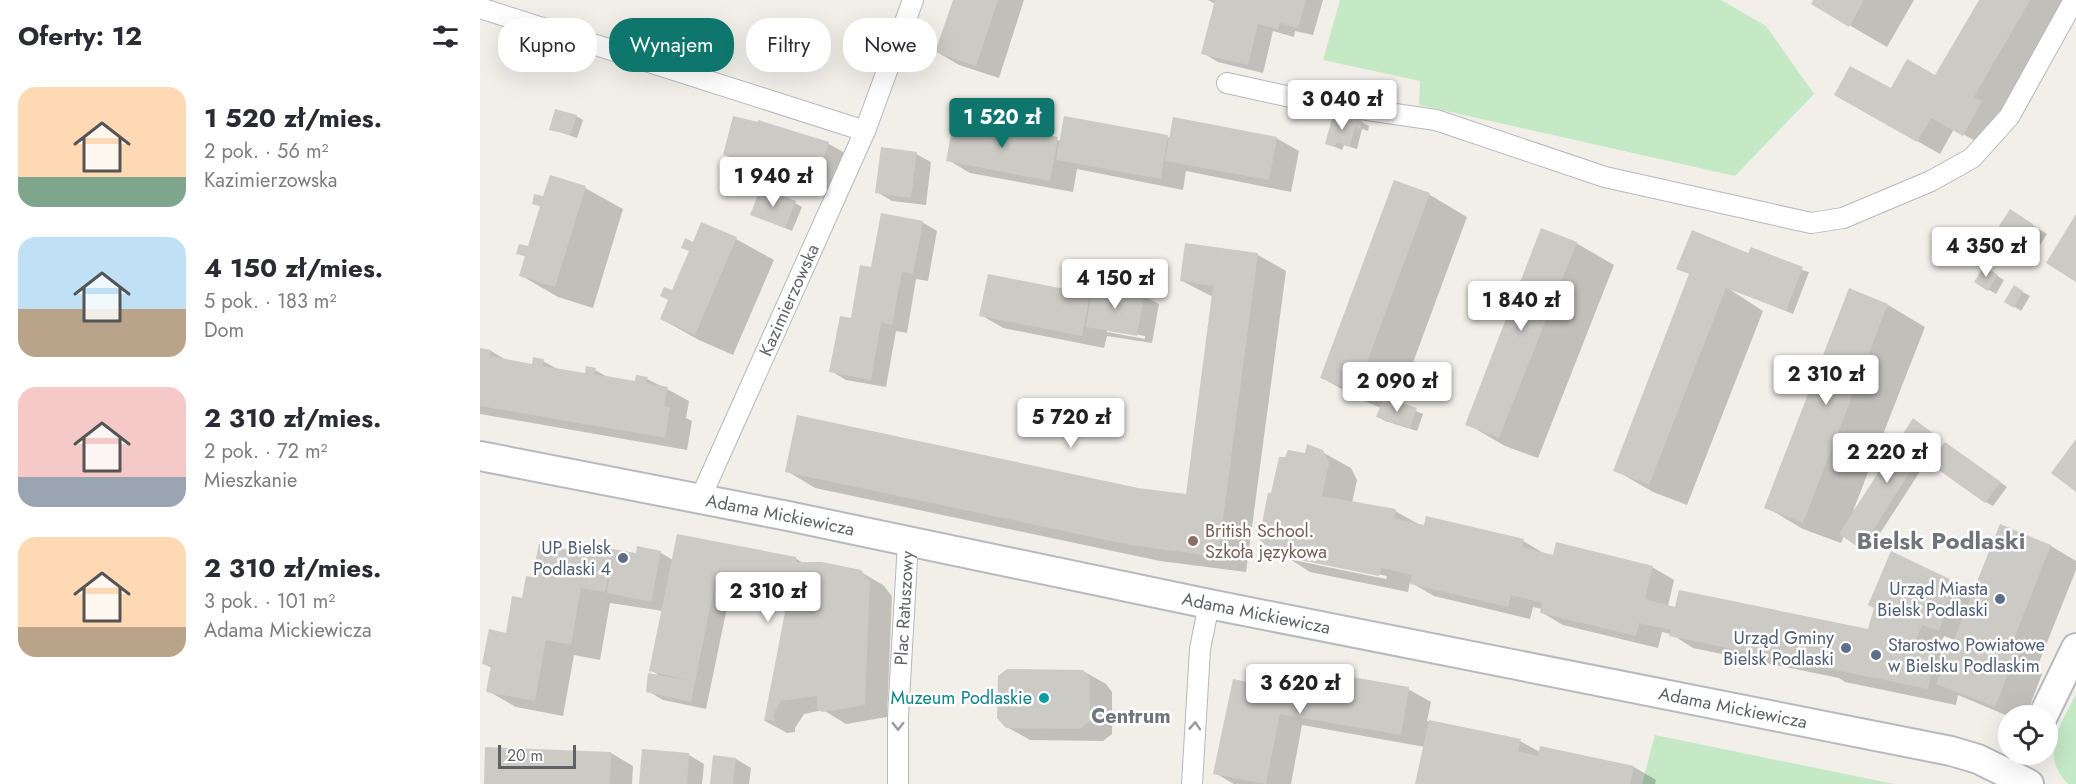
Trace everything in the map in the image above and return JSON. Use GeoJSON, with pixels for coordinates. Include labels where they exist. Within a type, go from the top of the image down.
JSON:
{"type":"FeatureCollection","features":[{"type":"Feature","properties":{"kind":"main road","name":"Adama Mickiewicza"},"geometry":{"type":"LineString","coordinates":[[480,456],[1951,751],[2020,775]]}},
{"type":"Feature","properties":{"kind":"main road"},"geometry":{"type":"LineString","coordinates":[[2048,705],[2076,648]]}},
{"type":"Feature","properties":{"kind":"street","name":"Kazimierzowska"},"geometry":{"type":"LineString","coordinates":[[700,499],[865,131],[913,0]]}},
{"type":"Feature","properties":{"kind":"street"},"geometry":{"type":"LineString","coordinates":[[1227,83],[1313,102],[1436,120],[1605,177],[1811,224],[1843,218],[1931,181],[1972,158],[2009,117],[2074,0]]}},
{"type":"Feature","properties":{"kind":"street"},"geometry":{"type":"LineString","coordinates":[[480,8],[865,131]]}},
{"type":"Feature","properties":{"kind":"street","name":"Plac Ratuszowy"},"geometry":{"type":"LineString","coordinates":[[898,784],[898,717],[908,542]]}},
{"type":"Feature","properties":{"kind":"street"},"geometry":{"type":"LineString","coordinates":[[1192,784],[1200,648],[1209,604]]}},
{"type":"Feature","properties":{"kind":"green space"},"geometry":{"type":"Polygon","coordinates":[[[1340,0],[1721,0],[1766,26],[1814,94],[1735,176],[1419,105],[1420,81],[1323,60],[1340,0]]]}},
{"type":"Feature","properties":{"kind":"green space"},"geometry":{"type":"Polygon","coordinates":[[[2076,694],[2076,784],[2068,784],[2056,765],[2058,765],[2059,729],[2076,694]]]}},
{"type":"Feature","properties":{"kind":"green space"},"geometry":{"type":"Polygon","coordinates":[[[1655,735],[1894,784],[1642,784],[1655,735]]]}},
{"type":"Feature","properties":{"kind":"building"},"geometry":{"type":"Polygon","coordinates":[[[953,0],[998,0],[976,66],[937,53],[937,46],[953,0]]]}},
{"type":"Feature","properties":{"kind":"building"},"geometry":{"type":"Polygon","coordinates":[[[1215,0],[1306,0],[1298,28],[1280,23],[1278,29],[1258,24],[1248,65],[1201,54],[1215,0]]]}},
{"type":"Feature","properties":{"kind":"building"},"geometry":{"type":"Polygon","coordinates":[[[1813,0],[1864,0],[1849,27],[1811,4],[1813,0]]]}},
{"type":"Feature","properties":{"kind":"building"},"geometry":{"type":"Polygon","coordinates":[[[1979,0],[2030,0],[1974,97],[1982,101],[1963,136],[1931,118],[1917,142],[1834,95],[1850,66],[1891,88],[1907,59],[1935,75],[1979,0]]]}},
{"type":"Feature","properties":{"kind":"building"},"geometry":{"type":"Polygon","coordinates":[[[555,109],[577,115],[570,135],[549,130],[555,109]]]}},
{"type":"Feature","properties":{"kind":"building"},"geometry":{"type":"Polygon","coordinates":[[[1342,115],[1362,121],[1360,128],[1355,127],[1350,146],[1337,142],[1335,147],[1325,144],[1332,118],[1340,120],[1342,115]]]}},
{"type":"Feature","properties":{"kind":"building"},"geometry":{"type":"Polygon","coordinates":[[[733,116],[758,122],[758,120],[829,142],[816,180],[723,155],[733,116]]]}},
{"type":"Feature","properties":{"kind":"building"},"geometry":{"type":"Polygon","coordinates":[[[1064,116],[1168,135],[1161,179],[1056,160],[1064,116]]]}},
{"type":"Feature","properties":{"kind":"building"},"geometry":{"type":"Polygon","coordinates":[[[1173,117],[1277,137],[1269,180],[1165,161],[1173,117]]]}},
{"type":"Feature","properties":{"kind":"building"},"geometry":{"type":"Polygon","coordinates":[[[954,118],[1058,137],[1050,181],[946,161],[954,118]]]}},
{"type":"Feature","properties":{"kind":"building"},"geometry":{"type":"Polygon","coordinates":[[[881,147],[917,152],[911,198],[875,193],[881,147]]]}},
{"type":"Feature","properties":{"kind":"building"},"geometry":{"type":"Polygon","coordinates":[[[550,175],[586,186],[555,287],[519,276],[525,256],[516,254],[519,244],[528,246],[540,206],[532,204],[534,194],[543,196],[550,175]]]}},
{"type":"Feature","properties":{"kind":"building"},"geometry":{"type":"Polygon","coordinates":[[[1394,180],[1430,193],[1356,392],[1320,378],[1394,180]]]}},
{"type":"Feature","properties":{"kind":"building"},"geometry":{"type":"Polygon","coordinates":[[[761,187],[796,201],[785,228],[750,215],[761,187]]]}},
{"type":"Feature","properties":{"kind":"building"},"geometry":{"type":"Polygon","coordinates":[[[2010,209],[2033,224],[2015,252],[1992,237],[2010,209]]]}},
{"type":"Feature","properties":{"kind":"building"},"geometry":{"type":"Polygon","coordinates":[[[881,213],[923,221],[913,274],[902,272],[892,325],[881,323],[871,380],[829,372],[840,316],[851,318],[860,265],[871,267],[881,213]]]}},
{"type":"Feature","properties":{"kind":"building"},"geometry":{"type":"Polygon","coordinates":[[[2076,214],[2076,282],[2046,263],[2076,214]]]}},
{"type":"Feature","properties":{"kind":"building"},"geometry":{"type":"Polygon","coordinates":[[[701,222],[737,237],[695,335],[660,319],[668,300],[660,296],[664,287],[672,290],[689,251],[681,248],[685,238],[693,242],[701,222]]]}},
{"type":"Feature","properties":{"kind":"building"},"geometry":{"type":"Polygon","coordinates":[[[1541,228],[1577,242],[1499,438],[1465,425],[1541,228]]]}},
{"type":"Feature","properties":{"kind":"building"},"geometry":{"type":"Polygon","coordinates":[[[1692,230],[1748,253],[1751,247],[1803,267],[1786,311],[1726,288],[1649,485],[1613,471],[1689,274],[1676,269],[1692,230]]]}},
{"type":"Feature","properties":{"kind":"building"},"geometry":{"type":"Polygon","coordinates":[[[1185,243],[1258,253],[1218,557],[1130,545],[785,472],[797,415],[1138,488],[1186,494],[1213,286],[1180,281],[1185,243]]]}},
{"type":"Feature","properties":{"kind":"building"},"geometry":{"type":"Polygon","coordinates":[[[1984,266],[1998,275],[1988,291],[1974,282],[1984,266]]]}},
{"type":"Feature","properties":{"kind":"building"},"geometry":{"type":"Polygon","coordinates":[[[988,274],[1090,294],[1082,336],[979,316],[988,274]]]}},
{"type":"Feature","properties":{"kind":"building"},"geometry":{"type":"Polygon","coordinates":[[[1093,285],[1144,294],[1137,336],[1086,327],[1093,285]]]}},
{"type":"Feature","properties":{"kind":"building"},"geometry":{"type":"Polygon","coordinates":[[[2014,285],[2023,291],[2014,308],[2004,302],[2014,285]]]}},
{"type":"Feature","properties":{"kind":"building"},"geometry":{"type":"Polygon","coordinates":[[[1849,288],[1888,304],[1803,523],[1764,508],[1849,288]]]}},
{"type":"Feature","properties":{"kind":"building"},"geometry":{"type":"Polygon","coordinates":[[[480,348],[491,350],[490,356],[532,364],[533,357],[544,359],[543,366],[585,373],[586,366],[596,368],[594,374],[635,381],[636,375],[648,377],[646,383],[668,387],[664,406],[670,407],[665,438],[480,406],[480,348]]]}},
{"type":"Feature","properties":{"kind":"building"},"geometry":{"type":"Polygon","coordinates":[[[1384,397],[1417,408],[1410,428],[1376,417],[1384,397]]]}},
{"type":"Feature","properties":{"kind":"building"},"geometry":{"type":"Polygon","coordinates":[[[1913,418],[1934,434],[1861,549],[1839,534],[1913,418]]]}},
{"type":"Feature","properties":{"kind":"building"},"geometry":{"type":"Polygon","coordinates":[[[2076,439],[2076,492],[2051,473],[2076,439]]]}},
{"type":"Feature","properties":{"kind":"building"},"geometry":{"type":"Polygon","coordinates":[[[1945,442],[2001,482],[1985,503],[1929,463],[1945,442]]]}},
{"type":"Feature","properties":{"kind":"building"},"geometry":{"type":"Polygon","coordinates":[[[1307,444],[1323,450],[1329,463],[1322,496],[1396,509],[1394,518],[1424,525],[1426,516],[1524,539],[1522,547],[1553,555],[1556,542],[1653,566],[1645,599],[1675,607],[1679,590],[1868,629],[1874,608],[1868,605],[1891,551],[1956,582],[1939,631],[1922,625],[1916,639],[1937,643],[1928,689],[1669,636],[1671,630],[1639,623],[1636,636],[1540,613],[1542,603],[1511,595],[1508,607],[1410,584],[1412,575],[1382,568],[1379,576],[1280,556],[1282,550],[1265,545],[1259,539],[1268,493],[1271,493],[1279,457],[1285,457],[1288,450],[1305,453],[1307,444]]]}},
{"type":"Feature","properties":{"kind":"building","name":"Urząd Miasta Bielsk Podlaski"},"geometry":{"type":"Polygon","coordinates":[[[2000,524],[2051,545],[2008,654],[2015,656],[1995,707],[1936,684],[2000,524]]]}},
{"type":"Feature","properties":{"kind":"building"},"geometry":{"type":"Polygon","coordinates":[[[677,534],[796,557],[797,562],[822,562],[861,570],[870,582],[865,705],[822,712],[817,708],[817,696],[781,701],[773,715],[775,724],[772,720],[764,721],[790,586],[746,578],[743,594],[721,590],[723,578],[716,577],[691,702],[646,692],[648,673],[692,681],[649,671],[677,534]]]}},
{"type":"Feature","properties":{"kind":"building"},"geometry":{"type":"Polygon","coordinates":[[[539,544],[604,557],[606,548],[636,553],[637,546],[661,551],[651,602],[607,593],[612,558],[605,592],[581,588],[571,645],[546,640],[535,701],[486,692],[491,666],[482,664],[489,629],[506,633],[512,596],[522,598],[526,576],[532,577],[539,544]]]}},
{"type":"Feature","properties":{"kind":"building"},"geometry":{"type":"Polygon","coordinates":[[[1289,666],[1409,687],[1401,735],[1280,714],[1266,784],[1213,774],[1233,679],[1285,690],[1289,666]]]}},
{"type":"Feature","properties":{"kind":"building","name":"Muzeum Podlaskie"},"geometry":{"type":"Polygon","coordinates":[[[1007,669],[1083,670],[1090,678],[1090,721],[1080,729],[1006,728],[997,718],[998,676],[1007,669]]]}},
{"type":"Feature","properties":{"kind":"building"},"geometry":{"type":"Polygon","coordinates":[[[1429,720],[1521,739],[1518,751],[1538,756],[1540,746],[1634,766],[1630,784],[1415,784],[1429,720]]]}},
{"type":"Feature","properties":{"kind":"building"},"geometry":{"type":"Polygon","coordinates":[[[485,747],[611,752],[610,784],[484,784],[485,747]]]}},
{"type":"Feature","properties":{"kind":"building"},"geometry":{"type":"Polygon","coordinates":[[[642,749],[689,753],[687,784],[639,784],[642,749]]]}},
{"type":"Feature","properties":{"kind":"building"},"geometry":{"type":"Polygon","coordinates":[[[713,755],[736,758],[733,784],[710,784],[713,755]]]}},
{"type":"Feature","properties":{"kind":"place","name":"British School. Szkoła językowa"},"geometry":{"type":"Point","coordinates":[1193,541]}},
{"type":"Feature","properties":{"kind":"place","name":"UP Bielsk Podlaski 4"},"geometry":{"type":"Point","coordinates":[623,558]}},
{"type":"Feature","properties":{"kind":"place","name":"Urząd Miasta Bielsk Podlaski"},"geometry":{"type":"Point","coordinates":[2000,599]}},
{"type":"Feature","properties":{"kind":"place","name":"Urząd Gminy Bielsk Podlaski"},"geometry":{"type":"Point","coordinates":[1846,648]}},
{"type":"Feature","properties":{"kind":"place","name":"Starostwo Powiatowe w Bielsku Podlaskim"},"geometry":{"type":"Point","coordinates":[1876,655]}},
{"type":"Feature","properties":{"kind":"place","name":"Muzeum Podlaskie"},"geometry":{"type":"Point","coordinates":[1044,698]}},
{"type":"Feature","properties":{"kind":"district","name":"Bielsk Podlaski"},"geometry":{"type":"Point","coordinates":[1941,540]}},
{"type":"Feature","properties":{"kind":"district","name":"Centrum"},"geometry":{"type":"Point","coordinates":[1131,716]}}]}
